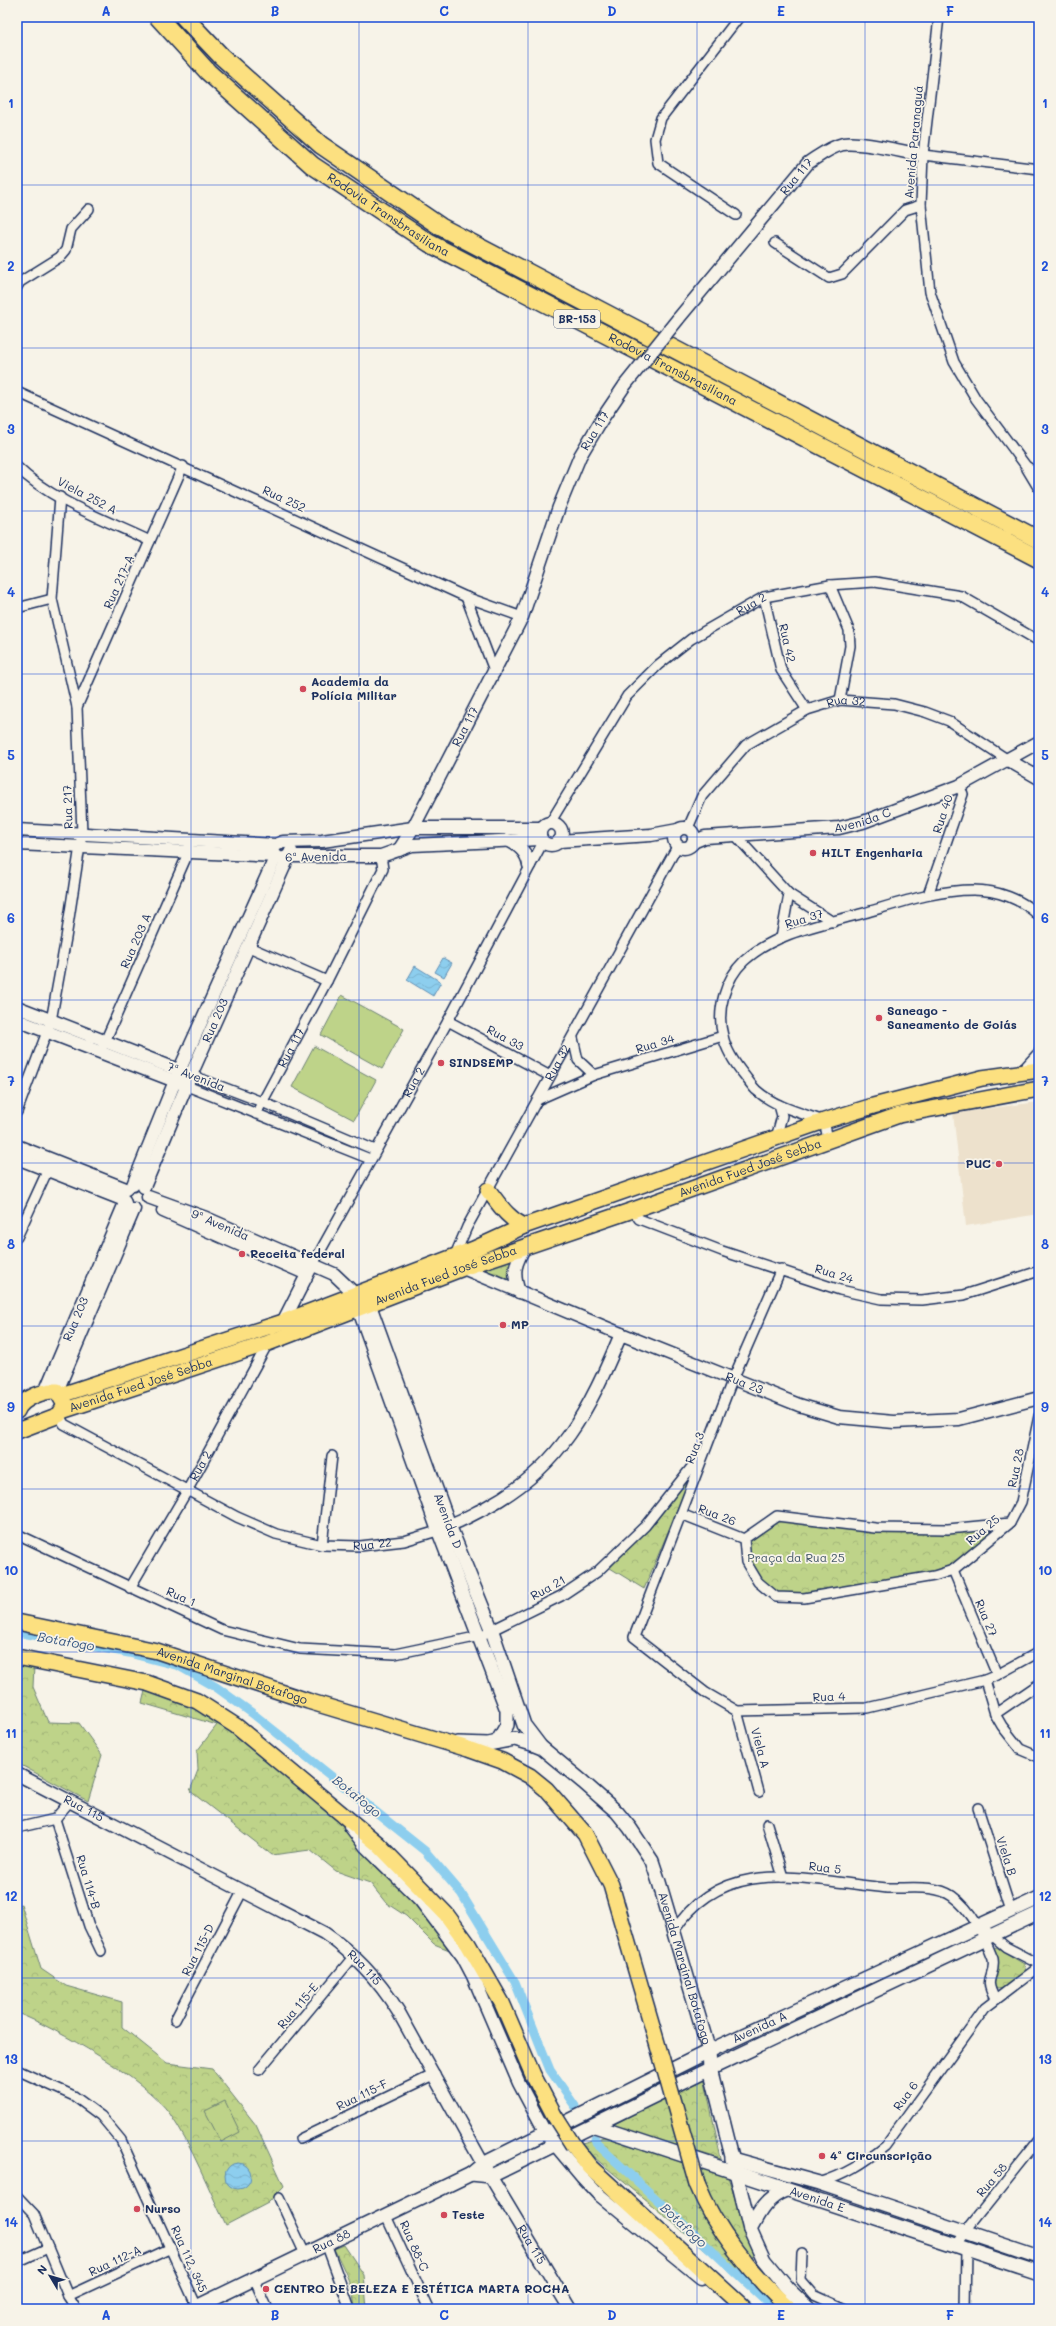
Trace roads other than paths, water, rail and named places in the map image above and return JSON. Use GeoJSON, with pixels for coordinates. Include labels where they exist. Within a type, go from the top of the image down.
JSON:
{"type":"FeatureCollection","features":[{"type":"Feature","properties":{"kind":"highway","name":"Rodovia Transbrasiliana"},"geometry":{"type":"LineString","coordinates":[[158,17],[208,72],[312,165],[429,243],[1039,559]]}},
{"type":"Feature","properties":{"kind":"highway","name":"Rodovia Transbrasiliana"},"geometry":{"type":"LineString","coordinates":[[184,17],[221,56],[321,145],[441,227],[1039,540]]}},
{"type":"Feature","properties":{"kind":"main road","name":"Avenida Fued José Sebba"},"geometry":{"type":"LineString","coordinates":[[476,1256],[524,1226],[824,1121],[916,1094],[982,1078],[1039,1070]]}},
{"type":"Feature","properties":{"kind":"main road","name":"Avenida Fued José Sebba"},"geometry":{"type":"LineString","coordinates":[[19,1413],[54,1393],[283,1322],[355,1294],[459,1261],[526,1246],[633,1210],[828,1139],[899,1115],[1039,1089]]}},
{"type":"Feature","properties":{"kind":"main road"},"geometry":{"type":"LineString","coordinates":[[488,1190],[505,1213],[513,1221],[524,1226]]}},
{"type":"Feature","properties":{"kind":"main road","name":"Avenida Fued José Sebba"},"geometry":{"type":"LineString","coordinates":[[19,1413],[60,1413],[268,1343],[364,1306],[459,1261]]}},
{"type":"Feature","properties":{"kind":"main road"},"geometry":{"type":"LineString","coordinates":[[355,1294],[364,1306]]}},
{"type":"Feature","properties":{"kind":"main road","name":"Avenida D"},"geometry":{"type":"LineString","coordinates":[[364,1306],[400,1402],[444,1529],[524,1725],[542,1748]]}},
{"type":"Feature","properties":{"kind":"main road"},"geometry":{"type":"LineString","coordinates":[[54,1393],[65,1405],[60,1413]]}},
{"type":"Feature","properties":{"kind":"main road","name":"Avenida Marginal Botafogo"},"geometry":{"type":"LineString","coordinates":[[17,1622],[157,1650],[308,1701],[502,1761],[530,1776],[546,1789],[584,1834],[611,1885],[697,2184],[704,2203],[717,2224],[759,2279],[790,2309]]}},
{"type":"Feature","properties":{"kind":"main road","name":"Avenida D"},"geometry":{"type":"LineString","coordinates":[[486,1633],[507,1710],[508,1725],[497,1742]]}},
{"type":"Feature","properties":{"kind":"main road"},"geometry":{"type":"LineString","coordinates":[[17,1657],[147,1683],[197,1701],[236,1726],[395,1860],[456,1924],[484,1969],[502,2003],[533,2075],[554,2115],[573,2145],[590,2167],[746,2309]]}},
{"type":"Feature","properties":{"kind":"main road","name":"Avenida Marginal Botafogo"},"geometry":{"type":"LineString","coordinates":[[444,1742],[477,1744],[515,1739],[542,1748],[602,1798],[634,1833],[652,1861],[674,1931],[709,2051],[710,2068],[750,2229],[764,2260],[787,2288],[809,2309]]}},
{"type":"Feature","properties":{"kind":"main road","name":"Avenida A"},"geometry":{"type":"LineString","coordinates":[[483,2164],[546,2134],[578,2115],[709,2051],[1039,1898]]}},
{"type":"Feature","properties":{"kind":"main road","name":"Avenida A"},"geometry":{"type":"LineString","coordinates":[[491,2176],[710,2068],[990,1938],[1039,1913]]}},
{"type":"Feature","properties":{"kind":"main road","name":"Avenida E"},"geometry":{"type":"LineString","coordinates":[[595,2126],[1039,2273]]}},
{"type":"Feature","properties":{"kind":"main road","name":"Avenida E"},"geometry":{"type":"LineString","coordinates":[[732,2159],[819,2184],[963,2234],[1039,2257]]}},
{"type":"Feature","properties":{"kind":"main road","name":"Rua 88"},"geometry":{"type":"LineString","coordinates":[[195,2308],[305,2254],[327,2246],[471,2174],[483,2164]]}},
{"type":"Feature","properties":{"kind":"main road"},"geometry":{"type":"LineString","coordinates":[[471,2174],[491,2176]]}},
{"type":"Feature","properties":{"kind":"main road"},"geometry":{"type":"LineString","coordinates":[[750,2229],[766,2202],[778,2193],[786,2190]]}},
{"type":"Feature","properties":{"kind":"street"},"geometry":{"type":"LineString","coordinates":[[736,215],[658,163],[654,139],[661,118],[739,17]]}},
{"type":"Feature","properties":{"kind":"street","name":"Avenida Paranaguá"},"geometry":{"type":"LineString","coordinates":[[939,17],[923,155],[921,205],[930,292],[954,362],[976,399],[1026,466],[1039,475]]}},
{"type":"Feature","properties":{"kind":"street","name":"Rua 117"},"geometry":{"type":"LineString","coordinates":[[399,850],[413,828],[495,673],[522,617],[559,507],[580,456],[602,419],[626,386],[678,319],[808,163],[826,151],[843,144],[856,144],[923,155]]}},
{"type":"Feature","properties":{"kind":"street"},"geometry":{"type":"LineString","coordinates":[[923,155],[1039,169]]}},
{"type":"Feature","properties":{"kind":"street"},"geometry":{"type":"LineString","coordinates":[[775,244],[828,278],[842,274],[905,210],[921,205]]}},
{"type":"Feature","properties":{"kind":"street"},"geometry":{"type":"LineString","coordinates":[[18,282],[60,257],[66,250],[71,229],[89,209]]}},
{"type":"Feature","properties":{"kind":"street","name":"Rua 252"},"geometry":{"type":"LineString","coordinates":[[17,392],[183,466],[466,597],[522,617]]}},
{"type":"Feature","properties":{"kind":"street","name":"Viela 252 A"},"geometry":{"type":"LineString","coordinates":[[17,466],[24,474],[60,497],[150,542]]}},
{"type":"Feature","properties":{"kind":"street","name":"Rua 217-A"},"geometry":{"type":"LineString","coordinates":[[77,707],[183,466]]}},
{"type":"Feature","properties":{"kind":"street"},"geometry":{"type":"LineString","coordinates":[[1026,466],[1039,489]]}},
{"type":"Feature","properties":{"kind":"street","name":"Rua 217"},"geometry":{"type":"LineString","coordinates":[[17,1112],[49,1026],[81,846],[82,833],[77,707],[52,599],[60,497]]}},
{"type":"Feature","properties":{"kind":"street","name":"Rua 2"},"geometry":{"type":"LineString","coordinates":[[283,1322],[370,1159],[448,1021],[544,833],[627,696],[658,665],[691,639],[764,597],[830,585],[876,582],[961,596],[1039,641]]}},
{"type":"Feature","properties":{"kind":"street"},"geometry":{"type":"LineString","coordinates":[[830,585],[849,635],[850,646],[840,700]]}},
{"type":"Feature","properties":{"kind":"street"},"geometry":{"type":"LineString","coordinates":[[466,597],[495,673]]}},
{"type":"Feature","properties":{"kind":"street","name":"Rua 42"},"geometry":{"type":"LineString","coordinates":[[764,597],[781,670],[807,710]]}},
{"type":"Feature","properties":{"kind":"street"},"geometry":{"type":"LineString","coordinates":[[17,608],[52,599]]}},
{"type":"Feature","properties":{"kind":"street","name":"Rua 32"},"geometry":{"type":"LineString","coordinates":[[459,1261],[467,1227],[684,838],[702,796],[746,745],[807,710],[840,700],[894,704],[925,712],[949,721],[1008,760],[1039,778]]}},
{"type":"Feature","properties":{"kind":"street"},"geometry":{"type":"LineString","coordinates":[[1027,770],[1025,756],[1034,745]]}},
{"type":"Feature","properties":{"kind":"street","name":"Avenida C"},"geometry":{"type":"LineString","coordinates":[[544,833],[553,845],[560,836],[578,839],[651,835],[684,838],[736,836],[839,828],[869,820],[959,786],[1034,745]]}},
{"type":"Feature","properties":{"kind":"street","name":"Rua 40"},"geometry":{"type":"LineString","coordinates":[[928,895],[964,794],[959,786]]}},
{"type":"Feature","properties":{"kind":"street"},"geometry":{"type":"LineString","coordinates":[[544,833],[557,825],[560,836]]}},
{"type":"Feature","properties":{"kind":"street"},"geometry":{"type":"LineString","coordinates":[[412,845],[413,828]]}},
{"type":"Feature","properties":{"kind":"street","name":"6ª Avenida"},"geometry":{"type":"LineString","coordinates":[[276,851],[282,842],[322,841],[413,828],[544,833]]}},
{"type":"Feature","properties":{"kind":"street","name":"6ª Avenida"},"geometry":{"type":"LineString","coordinates":[[17,830],[188,838],[276,851],[281,859],[289,856],[380,856],[412,845],[507,840],[544,833]]}},
{"type":"Feature","properties":{"kind":"street"},"geometry":{"type":"LineString","coordinates":[[736,836],[789,894],[834,922]]}},
{"type":"Feature","properties":{"kind":"street","name":"Rua 203 A"},"geometry":{"type":"LineString","coordinates":[[103,1048],[189,851],[188,838]]}},
{"type":"Feature","properties":{"kind":"street"},"geometry":{"type":"LineString","coordinates":[[507,840],[520,847],[528,857],[529,865]]}},
{"type":"Feature","properties":{"kind":"street"},"geometry":{"type":"LineString","coordinates":[[289,856],[293,849],[290,843]]}},
{"type":"Feature","properties":{"kind":"street","name":"6ª Avenida"},"geometry":{"type":"LineString","coordinates":[[17,844],[189,851],[276,851]]}},
{"type":"Feature","properties":{"kind":"street","name":"Rua 203"},"geometry":{"type":"LineString","coordinates":[[135,1197],[176,1076],[276,851]]}},
{"type":"Feature","properties":{"kind":"street","name":"Rua 203"},"geometry":{"type":"LineString","coordinates":[[54,1393],[135,1197],[189,1081],[289,856]]}},
{"type":"Feature","properties":{"kind":"street","name":"Rua 117"},"geometry":{"type":"LineString","coordinates":[[256,1114],[327,981],[383,869],[380,856]]}},
{"type":"Feature","properties":{"kind":"street","name":"Rua 37"},"geometry":{"type":"LineString","coordinates":[[824,1121],[779,1105],[755,1089],[737,1066],[723,1036],[722,1015],[724,993],[736,970],[754,953],[781,938],[928,895],[973,890],[1005,895],[1030,908],[1039,916]]}},
{"type":"Feature","properties":{"kind":"street"},"geometry":{"type":"LineString","coordinates":[[781,938],[789,894]]}},
{"type":"Feature","properties":{"kind":"street"},"geometry":{"type":"LineString","coordinates":[[249,947],[327,981]]}},
{"type":"Feature","properties":{"kind":"street","name":"7ª Avenida"},"geometry":{"type":"LineString","coordinates":[[17,1007],[49,1026],[103,1048],[189,1081],[262,1102],[375,1150]]}},
{"type":"Feature","properties":{"kind":"street","name":"7ª Avenida"},"geometry":{"type":"LineString","coordinates":[[17,1020],[49,1026]]}},
{"type":"Feature","properties":{"kind":"street","name":"Rua 33"},"geometry":{"type":"LineString","coordinates":[[448,1021],[550,1076]]}},
{"type":"Feature","properties":{"kind":"street","name":"Rua 34"},"geometry":{"type":"LineString","coordinates":[[537,1100],[594,1075],[723,1036]]}},
{"type":"Feature","properties":{"kind":"street"},"geometry":{"type":"LineString","coordinates":[[573,1038],[578,1060],[594,1075]]}},
{"type":"Feature","properties":{"kind":"street"},"geometry":{"type":"LineString","coordinates":[[1020,1073],[1039,1052]]}},
{"type":"Feature","properties":{"kind":"street","name":"7ª Avenida"},"geometry":{"type":"LineString","coordinates":[[189,1081],[256,1114],[370,1159]]}},
{"type":"Feature","properties":{"kind":"street"},"geometry":{"type":"LineString","coordinates":[[776,1138],[782,1116],[779,1105]]}},
{"type":"Feature","properties":{"kind":"street","name":"Avenida Fued José Sebba"},"geometry":{"type":"LineString","coordinates":[[824,1121],[828,1139]]}},
{"type":"Feature","properties":{"kind":"street","name":"9ª Avenida"},"geometry":{"type":"LineString","coordinates":[[17,1146],[50,1165]]}},
{"type":"Feature","properties":{"kind":"street","name":"9ª Avenida"},"geometry":{"type":"LineString","coordinates":[[17,1158],[50,1165],[135,1197],[206,1218],[310,1270],[334,1274],[355,1294]]}},
{"type":"Feature","properties":{"kind":"street"},"geometry":{"type":"LineString","coordinates":[[17,1237],[50,1165]]}},
{"type":"Feature","properties":{"kind":"street","name":"Rua 24"},"geometry":{"type":"LineString","coordinates":[[633,1210],[639,1219],[722,1251],[781,1269],[840,1290],[881,1299],[922,1300],[964,1295],[1039,1271]]}},
{"type":"Feature","properties":{"kind":"street"},"geometry":{"type":"LineString","coordinates":[[518,1292],[514,1275],[514,1265],[526,1246]]}},
{"type":"Feature","properties":{"kind":"street","name":"Rua 23"},"geometry":{"type":"LineString","coordinates":[[459,1261],[518,1292],[799,1405],[840,1417],[894,1422],[959,1418],[1039,1398]]}},
{"type":"Feature","properties":{"kind":"street","name":"Rua 3"},"geometry":{"type":"LineString","coordinates":[[737,1711],[706,1693],[634,1637],[709,1445],[733,1378],[781,1269]]}},
{"type":"Feature","properties":{"kind":"street","name":"Rua 22"},"geometry":{"type":"LineString","coordinates":[[60,1413],[64,1424],[238,1518],[276,1534],[322,1544],[360,1546],[404,1541],[444,1529],[499,1501],[524,1483],[553,1457],[574,1430],[600,1383],[621,1334]]}},
{"type":"Feature","properties":{"kind":"street","name":"Rua 2"},"geometry":{"type":"LineString","coordinates":[[130,1588],[187,1491],[268,1343]]}},
{"type":"Feature","properties":{"kind":"street","name":"Rua 28"},"geometry":{"type":"LineString","coordinates":[[1010,1523],[1020,1502],[1039,1416]]}},
{"type":"Feature","properties":{"kind":"street","name":"Rua 21"},"geometry":{"type":"LineString","coordinates":[[344,1652],[406,1652],[486,1633],[561,1596],[597,1572],[645,1526],[709,1445]]}},
{"type":"Feature","properties":{"kind":"street"},"geometry":{"type":"LineString","coordinates":[[322,1544],[332,1456]]}},
{"type":"Feature","properties":{"kind":"street","name":"Rua 26"},"geometry":{"type":"LineString","coordinates":[[681,1514],[744,1539]]}},
{"type":"Feature","properties":{"kind":"street","name":"Rua 25"},"geometry":{"type":"LineString","coordinates":[[777,1516],[875,1528],[948,1529],[1010,1523],[953,1570],[934,1576],[804,1598],[776,1597],[758,1582],[746,1562],[744,1539],[777,1516]]}},
{"type":"Feature","properties":{"kind":"street","name":"Rua 1"},"geometry":{"type":"LineString","coordinates":[[17,1534],[130,1588],[228,1631],[300,1649],[344,1652]]}},
{"type":"Feature","properties":{"kind":"street","name":"Rua 27"},"geometry":{"type":"LineString","coordinates":[[953,1570],[997,1676]]}},
{"type":"Feature","properties":{"kind":"street","name":"Rua 4"},"geometry":{"type":"LineString","coordinates":[[737,1711],[867,1708],[985,1680],[997,1676],[1039,1652]]}},
{"type":"Feature","properties":{"kind":"street"},"geometry":{"type":"LineString","coordinates":[[985,1680],[995,1714],[1020,1749],[1039,1757]]}},
{"type":"Feature","properties":{"kind":"street"},"geometry":{"type":"LineString","coordinates":[[995,1714],[1039,1684]]}},
{"type":"Feature","properties":{"kind":"street","name":"Viela A"},"geometry":{"type":"LineString","coordinates":[[737,1711],[759,1792]]}},
{"type":"Feature","properties":{"kind":"street","name":"Rua 115"},"geometry":{"type":"LineString","coordinates":[[17,1774],[324,1933],[354,1956],[384,1989],[434,2074],[483,2164],[570,2309]]}},
{"type":"Feature","properties":{"kind":"street"},"geometry":{"type":"LineString","coordinates":[[17,1828],[55,1819],[70,1801]]}},
{"type":"Feature","properties":{"kind":"street","name":"Viela B"},"geometry":{"type":"LineString","coordinates":[[978,1808],[1011,1911]]}},
{"type":"Feature","properties":{"kind":"street"},"geometry":{"type":"LineString","coordinates":[[344,1817],[366,1847],[420,1900],[463,1957],[473,1976],[519,2083],[546,2134],[598,2194],[739,2309]]}},
{"type":"Feature","properties":{"kind":"street","name":"Rua 114-B"},"geometry":{"type":"LineString","coordinates":[[55,1819],[89,1926],[101,1951]]}},
{"type":"Feature","properties":{"kind":"street"},"geometry":{"type":"LineString","coordinates":[[767,1824],[783,1877]]}},
{"type":"Feature","properties":{"kind":"street","name":"Rua 5"},"geometry":{"type":"LineString","coordinates":[[674,1931],[700,1900],[714,1891],[756,1877],[783,1877],[888,1888],[929,1889],[952,1896],[990,1938]]}},
{"type":"Feature","properties":{"kind":"street","name":"Rua 115-D"},"geometry":{"type":"LineString","coordinates":[[175,2020],[243,1890]]}},
{"type":"Feature","properties":{"kind":"street"},"geometry":{"type":"LineString","coordinates":[[990,1938],[1039,1965]]}},
{"type":"Feature","properties":{"kind":"street"},"geometry":{"type":"LineString","coordinates":[[990,1938],[994,1965],[988,1980],[989,1988],[995,1999]]}},
{"type":"Feature","properties":{"kind":"street","name":"Rua 115-E"},"geometry":{"type":"LineString","coordinates":[[259,2070],[354,1956]]}},
{"type":"Feature","properties":{"kind":"street","name":"Rua 6"},"geometry":{"type":"LineString","coordinates":[[819,2184],[842,2176],[863,2164],[885,2146],[985,2008],[1039,1965]]}},
{"type":"Feature","properties":{"kind":"street","name":"Rua 112, 345"},"geometry":{"type":"LineString","coordinates":[[17,2070],[70,2093],[101,2116],[121,2140],[172,2248],[195,2308]]}},
{"type":"Feature","properties":{"kind":"street","name":"Rua 115-F"},"geometry":{"type":"LineString","coordinates":[[300,2139],[434,2074]]}},
{"type":"Feature","properties":{"kind":"street","name":"Rua 58"},"geometry":{"type":"LineString","coordinates":[[960,2247],[963,2234],[1037,2146]]}},
{"type":"Feature","properties":{"kind":"street"},"geometry":{"type":"LineString","coordinates":[[17,2196],[34,2214],[68,2296],[76,2309]]}},
{"type":"Feature","properties":{"kind":"street"},"geometry":{"type":"LineString","coordinates":[[279,2198],[305,2254]]}},
{"type":"Feature","properties":{"kind":"street","name":"Rua 88-C"},"geometry":{"type":"LineString","coordinates":[[386,2216],[429,2309]]}},
{"type":"Feature","properties":{"kind":"street"},"geometry":{"type":"LineString","coordinates":[[327,2246],[350,2309]]}},
{"type":"Feature","properties":{"kind":"street"},"geometry":{"type":"LineString","coordinates":[[960,2247],[965,2309]]}},
{"type":"Feature","properties":{"kind":"street"},"geometry":{"type":"LineString","coordinates":[[17,2262],[48,2248]]}},
{"type":"Feature","properties":{"kind":"street","name":"Rua 112-A"},"geometry":{"type":"LineString","coordinates":[[68,2296],[172,2248]]}},
{"type":"Feature","properties":{"kind":"street"},"geometry":{"type":"LineString","coordinates":[[802,2254],[802,2280],[814,2295],[845,2309]]}},
{"type":"Feature","properties":{"kind":"street"},"geometry":{"type":"LineString","coordinates":[[254,2279],[268,2309]]}},
{"type":"Feature","properties":{"kind":"water"},"geometry":{"type":"Polygon","coordinates":[[[443,958],[452,963],[444,977],[435,972],[443,958]]]}},
{"type":"Feature","properties":{"kind":"water"},"geometry":{"type":"Polygon","coordinates":[[[415,966],[441,982],[433,996],[407,980],[415,966]]]}},
{"type":"Feature","properties":{"kind":"water"},"geometry":{"type":"Polygon","coordinates":[[[238,2163],[247,2167],[251,2176],[247,2185],[238,2189],[229,2185],[225,2176],[229,2167],[238,2163]]]}},
{"type":"Feature","properties":{"kind":"waterway","name":"Botafogo"},"geometry":{"type":"LineString","coordinates":[[17,1632],[129,1653],[179,1666],[216,1687],[252,1713],[425,1851],[461,1893],[515,1982],[550,2070],[575,2106]]}},
{"type":"Feature","properties":{"kind":"waterway","name":"Botafogo"},"geometry":{"type":"LineString","coordinates":[[595,2139],[597,2144],[775,2309]]}},
{"type":"Feature","properties":{"kind":"place","name":"Academia da Polícia Militar"},"geometry":{"type":"Point","coordinates":[303,689]}},
{"type":"Feature","properties":{"kind":"place","name":"HILT Engenharia"},"geometry":{"type":"Point","coordinates":[813,853]}},
{"type":"Feature","properties":{"kind":"place","name":"Saneago - Saneamento de Goiás"},"geometry":{"type":"Point","coordinates":[879,1018]}},
{"type":"Feature","properties":{"kind":"place","name":"SINDSEMP"},"geometry":{"type":"Point","coordinates":[441,1063]}},
{"type":"Feature","properties":{"kind":"place","name":"PUC"},"geometry":{"type":"Point","coordinates":[999,1164]}},
{"type":"Feature","properties":{"kind":"place","name":"Receita federal"},"geometry":{"type":"Point","coordinates":[242,1254]}},
{"type":"Feature","properties":{"kind":"place","name":"MP"},"geometry":{"type":"Point","coordinates":[503,1325]}},
{"type":"Feature","properties":{"kind":"place","name":"4ª Circunscrição"},"geometry":{"type":"Point","coordinates":[822,2156]}},
{"type":"Feature","properties":{"kind":"place","name":"Nurso"},"geometry":{"type":"Point","coordinates":[137,2209]}},
{"type":"Feature","properties":{"kind":"place","name":"Teste"},"geometry":{"type":"Point","coordinates":[444,2215]}},
{"type":"Feature","properties":{"kind":"place","name":"CENTRO DE BELEZA E ESTÉTICA MARTA ROCHA"},"geometry":{"type":"Point","coordinates":[266,2289]}},
{"type":"Feature","properties":{"kind":"park label","name":"Praça da Rua 25"},"geometry":{"type":"Point","coordinates":[796,1558]}}]}
